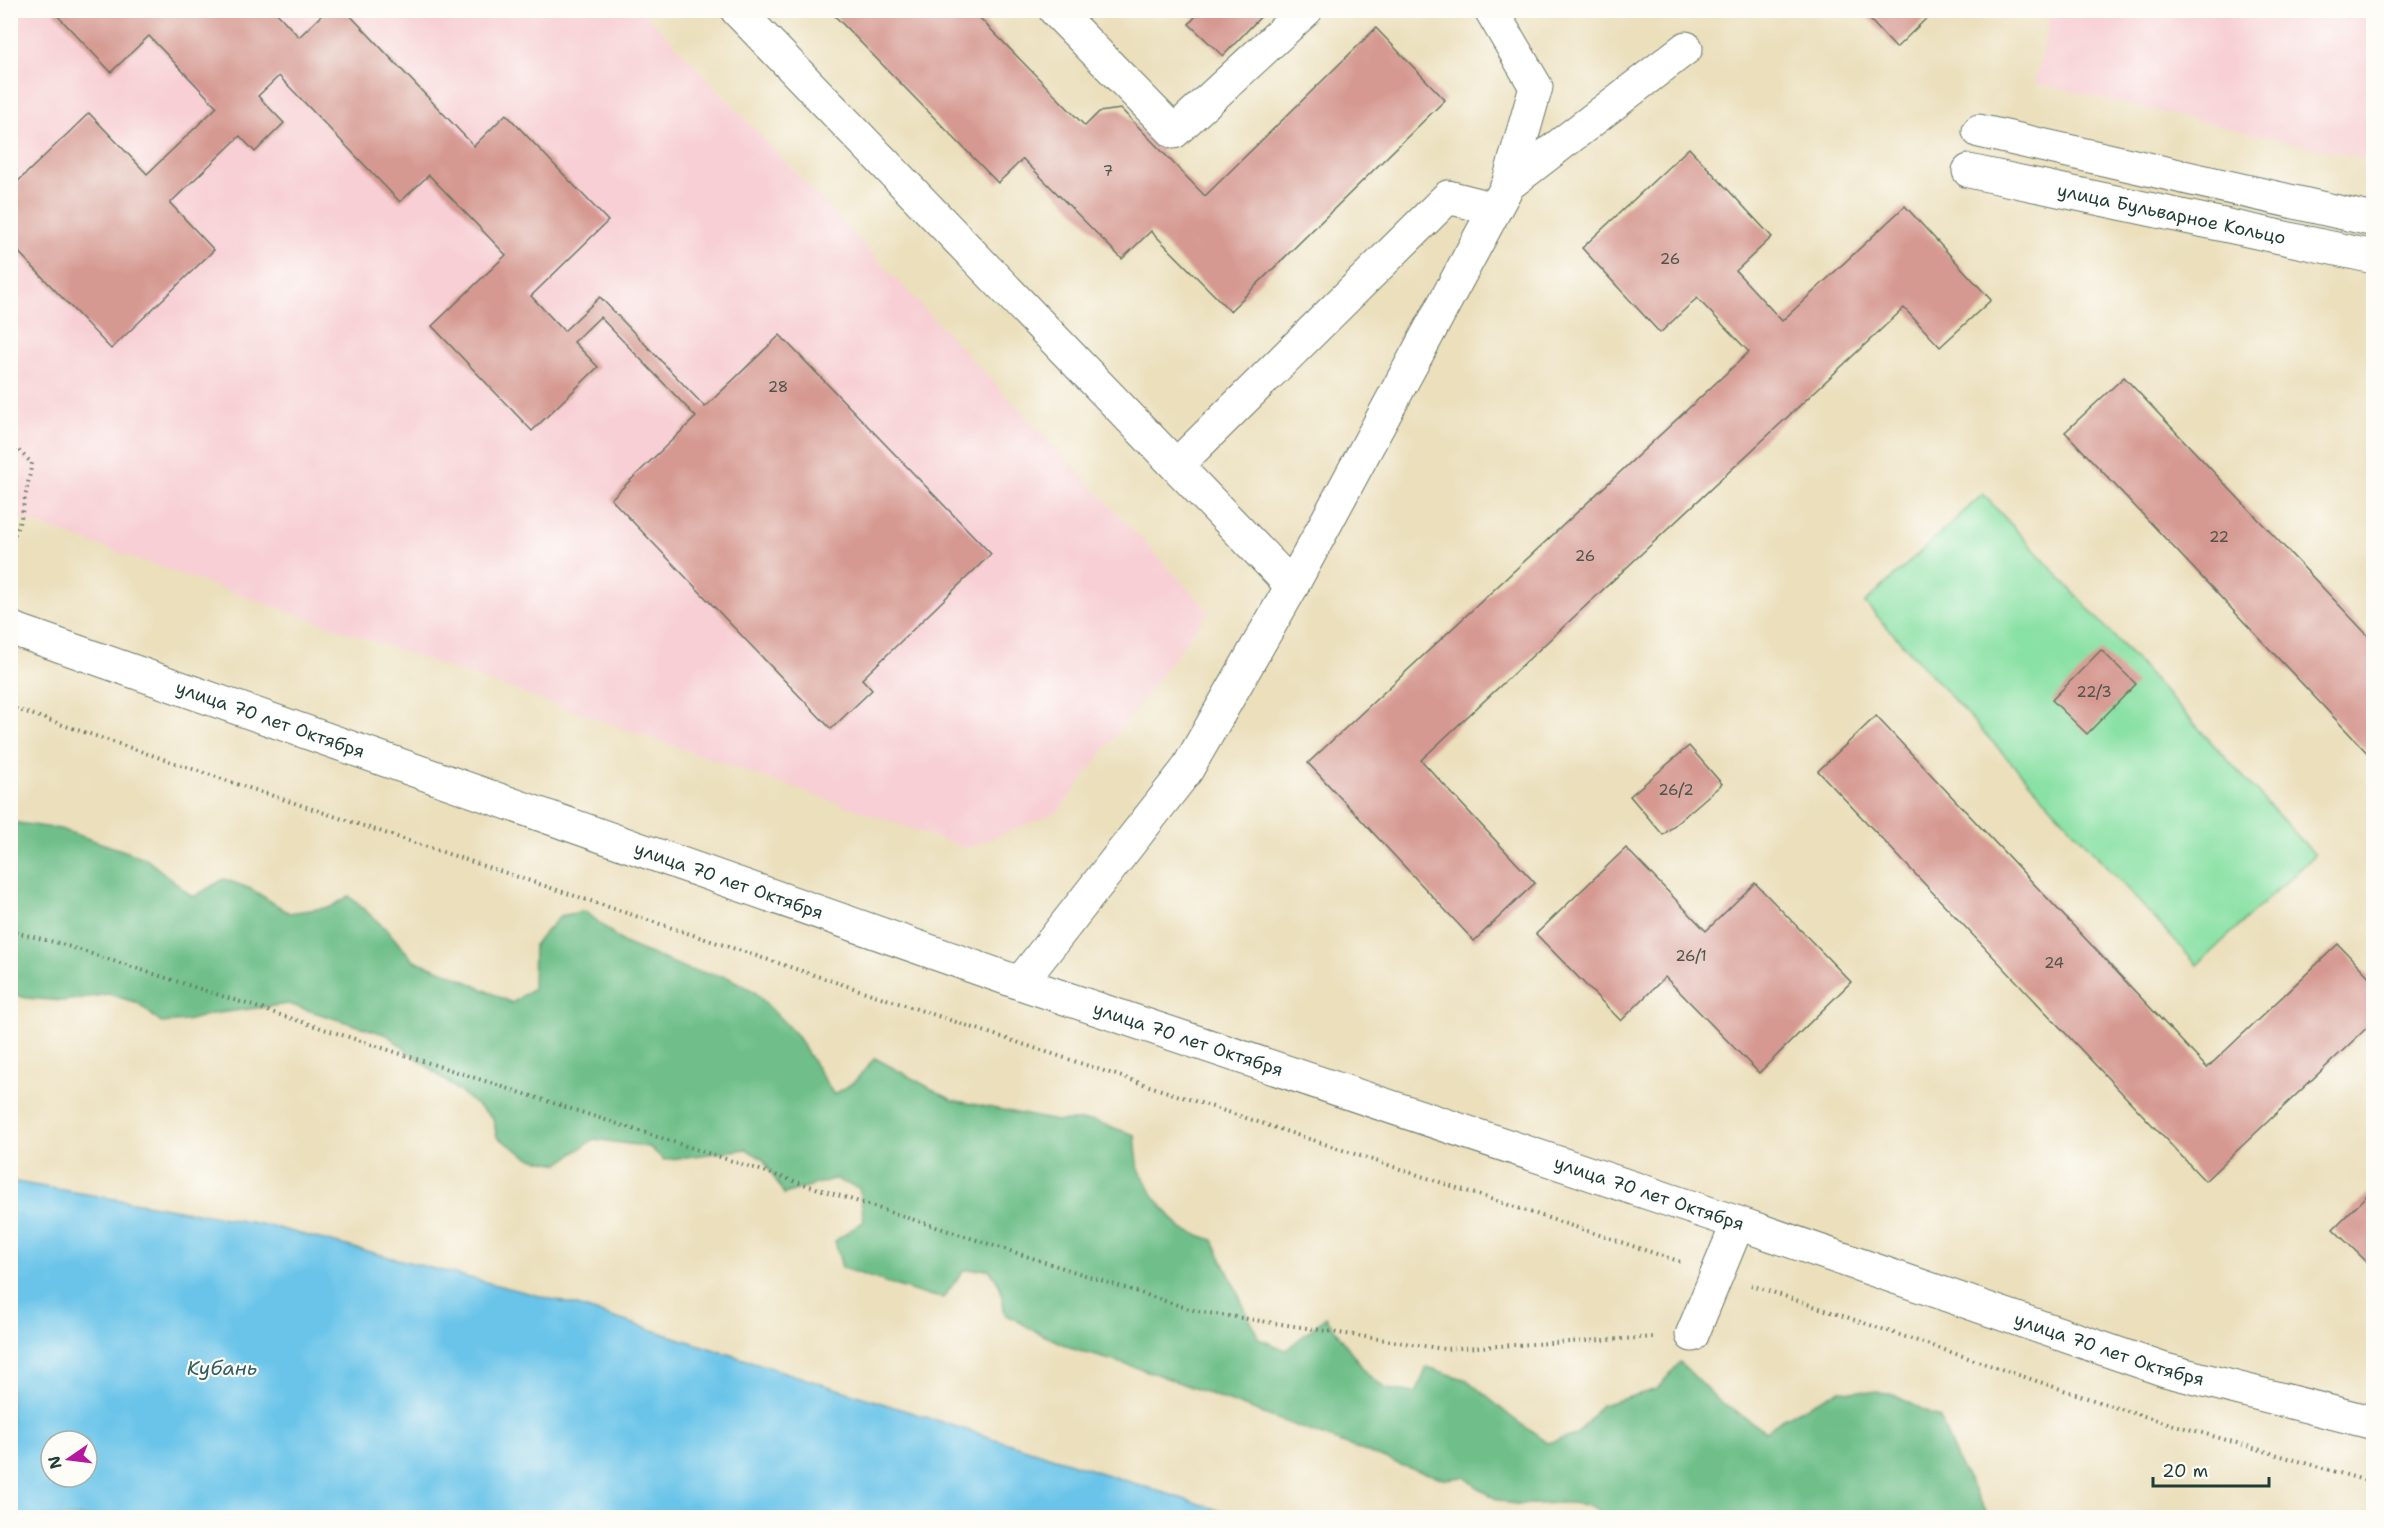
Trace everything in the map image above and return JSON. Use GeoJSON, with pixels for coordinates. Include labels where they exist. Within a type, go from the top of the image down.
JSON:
{"type":"FeatureCollection","features":[{"type":"Feature","properties":{"kind":"main road"},"geometry":{"type":"LineString","coordinates":[[737,10],[1292,586]]}},
{"type":"Feature","properties":{"kind":"main road"},"geometry":{"type":"LineString","coordinates":[[1055,10],[1174,132],[1306,10]]}},
{"type":"Feature","properties":{"kind":"main road"},"geometry":{"type":"LineString","coordinates":[[1020,983],[1186,771],[1292,586],[1502,197],[1536,87],[1491,10]]}},
{"type":"Feature","properties":{"kind":"main road"},"geometry":{"type":"LineString","coordinates":[[1177,465],[1448,197],[1502,197],[1686,48]]}},
{"type":"Feature","properties":{"kind":"main road","name":"улица Бульварное Кольцо"},"geometry":{"type":"LineString","coordinates":[[1979,131],[2373,220]]}},
{"type":"Feature","properties":{"kind":"main road","name":"улица Бульварное Кольцо"},"geometry":{"type":"LineString","coordinates":[[1970,171],[2373,257]]}},
{"type":"Feature","properties":{"kind":"main road","name":"улица 70 лет Октября"},"geometry":{"type":"LineString","coordinates":[[10,628],[1020,983],[1738,1223],[2164,1370],[2373,1423]]}},
{"type":"Feature","properties":{"kind":"main road"},"geometry":{"type":"LineString","coordinates":[[1692,1335],[1738,1223]]}},
{"type":"Feature","properties":{"kind":"path"},"geometry":{"type":"LineString","coordinates":[[10,444],[32,463],[21,518],[10,546]]}},
{"type":"Feature","properties":{"kind":"path"},"geometry":{"type":"LineString","coordinates":[[10,707],[2121,1408],[2373,1483]]}},
{"type":"Feature","properties":{"kind":"path"},"geometry":{"type":"LineString","coordinates":[[10,931],[58,943],[1196,1311],[1444,1349],[1692,1335]]}},
{"type":"Feature","properties":{"kind":"shaded area"},"geometry":{"type":"Polygon","coordinates":[[[11,11],[643,11],[1209,611],[1058,812],[967,848],[11,515],[11,11]]]}},
{"type":"Feature","properties":{"kind":"shaded area"},"geometry":{"type":"Polygon","coordinates":[[[2052,11],[2373,11],[2373,161],[2035,83],[2052,11]]]}},
{"type":"Feature","properties":{"kind":"green space"},"geometry":{"type":"Polygon","coordinates":[[[1983,494],[2315,855],[2197,965],[1865,603],[1983,494]]]}},
{"type":"Feature","properties":{"kind":"green space"},"geometry":{"type":"Polygon","coordinates":[[[11,822],[60,829],[145,858],[193,897],[224,879],[251,889],[289,913],[331,907],[349,896],[387,930],[413,960],[451,974],[512,1003],[533,988],[534,945],[560,916],[585,911],[624,943],[690,970],[727,977],[754,991],[796,1035],[834,1095],[854,1082],[875,1058],[952,1100],[1057,1121],[1094,1121],[1135,1135],[1138,1167],[1153,1195],[1181,1229],[1213,1240],[1259,1339],[1286,1350],[1326,1317],[1367,1374],[1387,1389],[1416,1393],[1427,1367],[1467,1380],[1547,1443],[1576,1435],[1602,1405],[1657,1389],[1680,1362],[1718,1400],[1765,1431],[1782,1419],[1840,1390],[1890,1393],[1940,1418],[1958,1462],[1986,1511],[1986,1517],[1604,1518],[1597,1510],[1574,1503],[1509,1503],[1485,1493],[1464,1477],[1445,1479],[1412,1469],[1148,1371],[1076,1350],[1005,1314],[1000,1286],[989,1269],[964,1270],[943,1298],[922,1294],[842,1268],[835,1241],[864,1221],[859,1188],[833,1179],[784,1194],[763,1159],[746,1149],[664,1160],[649,1147],[594,1139],[559,1164],[530,1158],[497,1137],[493,1118],[387,1035],[288,1004],[161,1023],[138,1003],[108,994],[64,1001],[26,998],[11,994],[11,822]]]}},
{"type":"Feature","properties":{"kind":"water","name":"Кубань"},"geometry":{"type":"Polygon","coordinates":[[[10,1181],[266,1225],[574,1305],[1240,1517],[11,1517],[10,1181]]]}},
{"type":"Feature","properties":{"kind":"building"},"geometry":{"type":"Polygon","coordinates":[[[52,10],[274,10],[299,37],[327,10],[345,10],[474,146],[506,114],[608,221],[531,296],[564,331],[600,297],[705,407],[780,335],[991,554],[862,679],[872,690],[831,729],[611,499],[696,417],[600,317],[574,342],[598,367],[532,431],[432,326],[506,255],[429,175],[400,202],[279,76],[258,96],[284,123],[255,152],[240,136],[170,203],[214,250],[111,349],[10,243],[10,189],[89,113],[147,174],[217,107],[149,36],[111,72],[52,10]]]}},
{"type":"Feature","properties":{"kind":"building"},"geometry":{"type":"Polygon","coordinates":[[[829,10],[972,10],[1085,126],[1099,112],[1121,109],[1205,196],[1376,28],[1445,100],[1230,311],[1151,231],[1122,259],[1023,159],[998,183],[829,10]]]}},
{"type":"Feature","properties":{"kind":"building"},"geometry":{"type":"Polygon","coordinates":[[[1201,10],[1264,10],[1265,12],[1223,56],[1189,24],[1201,10]]]}},
{"type":"Feature","properties":{"kind":"building"},"geometry":{"type":"Polygon","coordinates":[[[1861,10],[1935,10],[1896,48],[1861,10]]]}},
{"type":"Feature","properties":{"kind":"building"},"geometry":{"type":"Polygon","coordinates":[[[1689,148],[1772,237],[1736,271],[1782,321],[1905,206],[1991,300],[1940,347],[1904,308],[1421,760],[1535,883],[1474,941],[1308,763],[1749,352],[1697,298],[1660,333],[1582,248],[1689,148]]]}},
{"type":"Feature","properties":{"kind":"building"},"geometry":{"type":"Polygon","coordinates":[[[2124,377],[2374,642],[2374,760],[2065,432],[2124,377]]]}},
{"type":"Feature","properties":{"kind":"building"},"geometry":{"type":"Polygon","coordinates":[[[2101,650],[2136,684],[2087,734],[2052,700],[2101,650]]]}},
{"type":"Feature","properties":{"kind":"building"},"geometry":{"type":"Polygon","coordinates":[[[1876,716],[2207,1068],[2338,944],[2374,982],[2374,1021],[2205,1181],[1818,771],[1876,716]]]}},
{"type":"Feature","properties":{"kind":"building"},"geometry":{"type":"Polygon","coordinates":[[[1689,746],[1722,784],[1663,835],[1630,796],[1689,746]]]}},
{"type":"Feature","properties":{"kind":"building"},"geometry":{"type":"Polygon","coordinates":[[[1626,848],[1706,931],[1755,883],[1851,982],[1759,1073],[1665,977],[1621,1021],[1536,934],[1626,848]]]}},
{"type":"Feature","properties":{"kind":"building"},"geometry":{"type":"Polygon","coordinates":[[[2374,1188],[2374,1257],[2368,1263],[2333,1229],[2374,1188]]]}}]}
